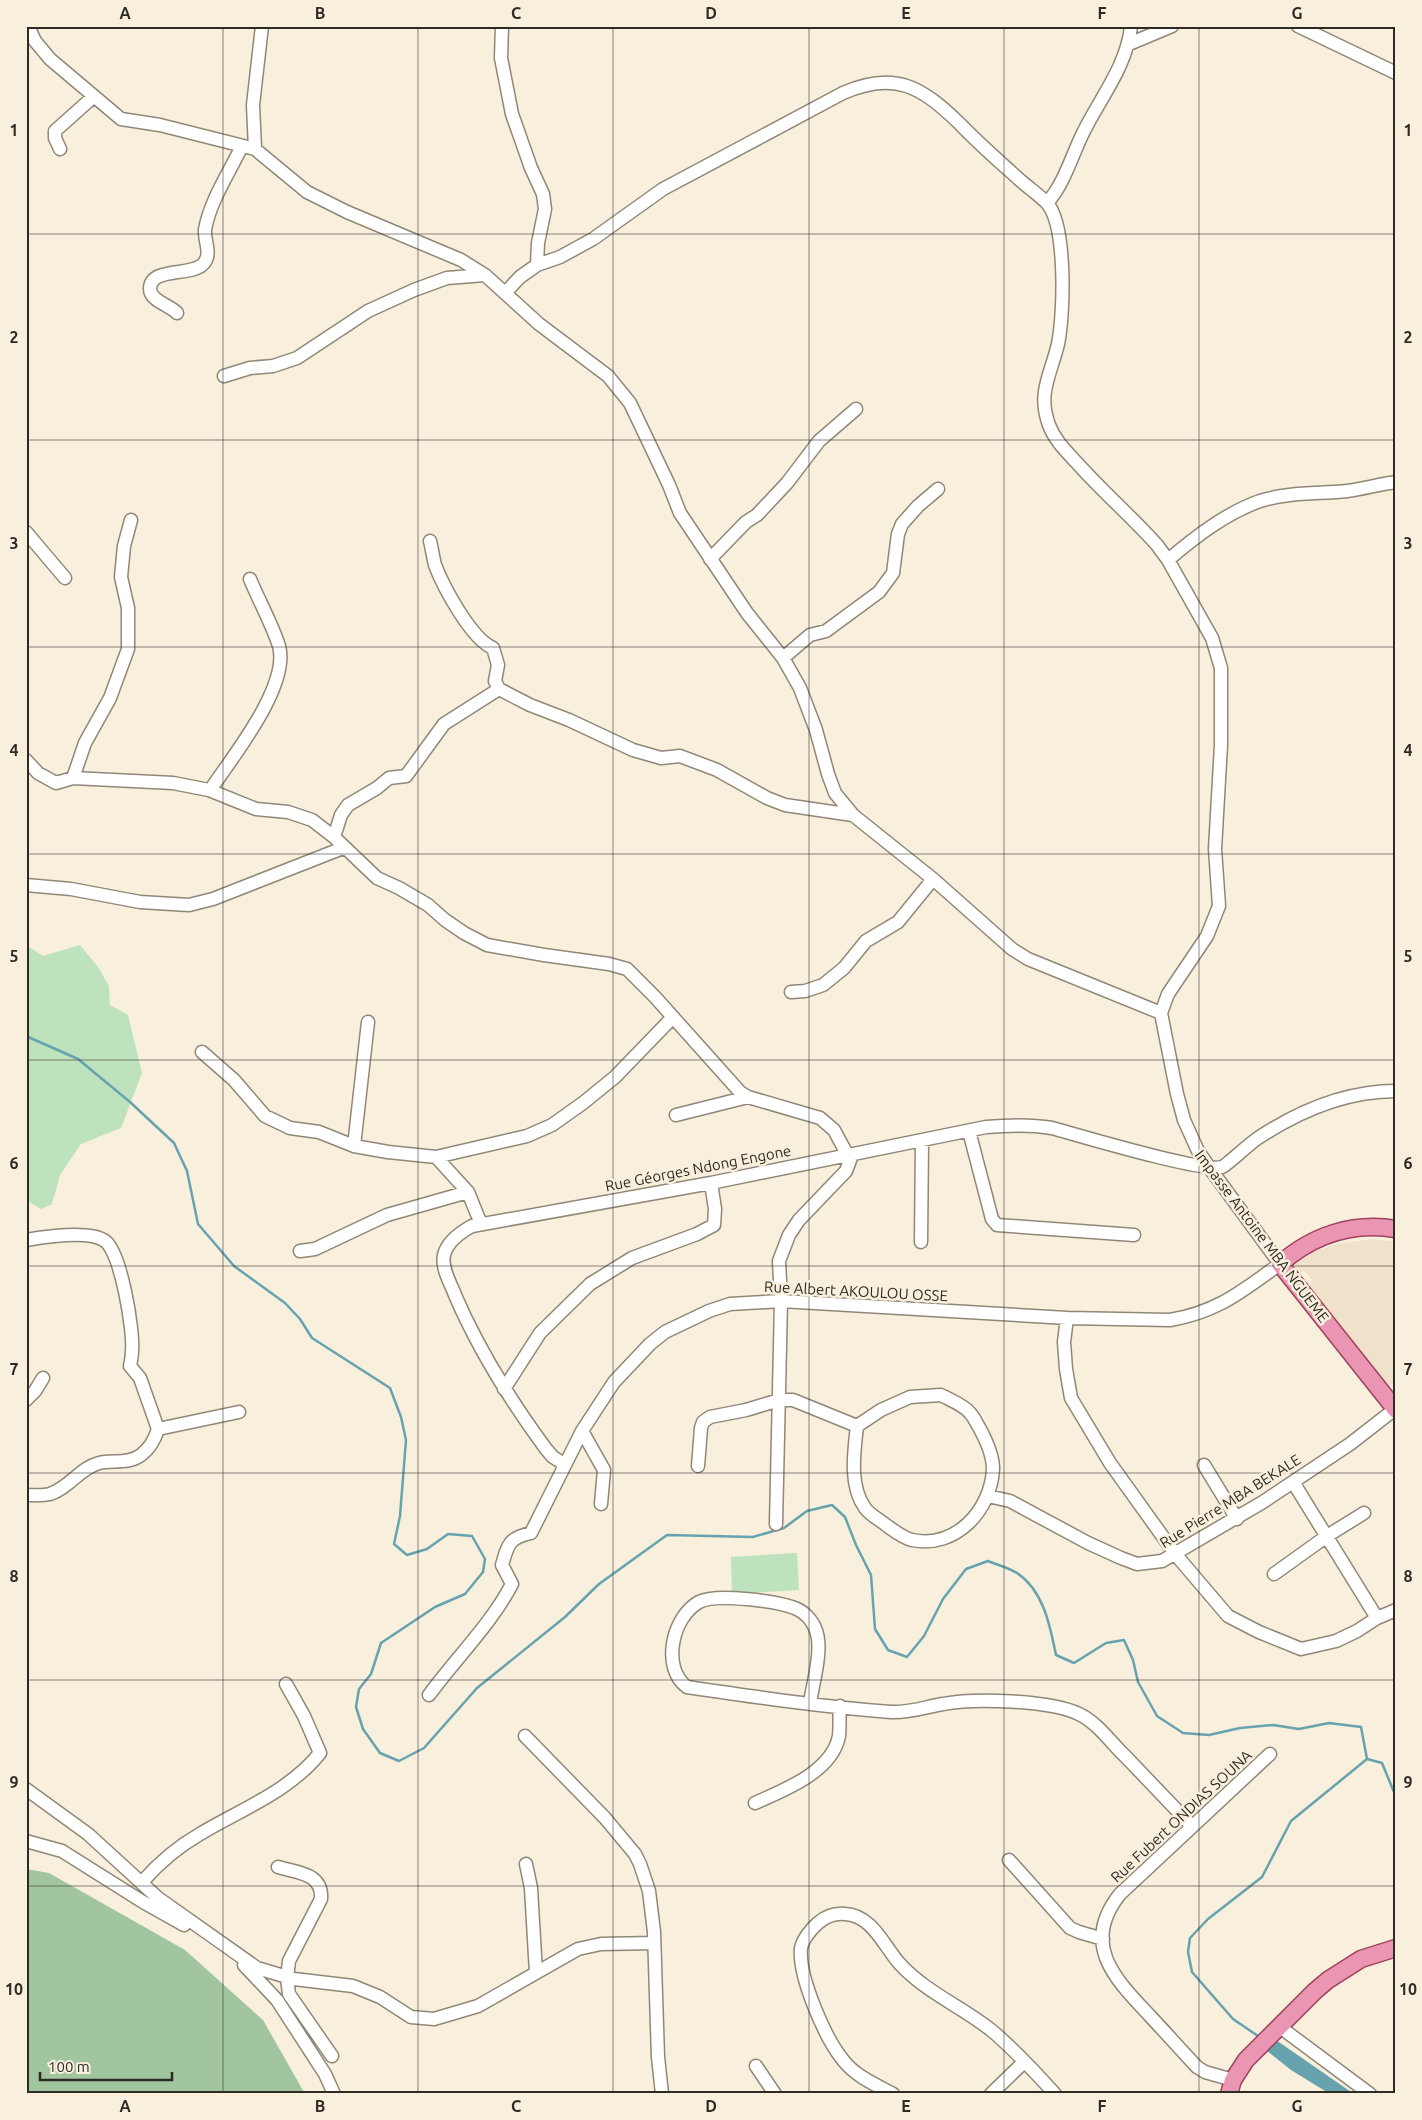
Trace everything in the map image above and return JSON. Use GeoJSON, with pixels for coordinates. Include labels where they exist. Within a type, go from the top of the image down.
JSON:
{"type":"FeatureCollection","features":[{"type":"Feature","properties":{"kind":"main road"},"geometry":{"type":"LineString","coordinates":[[1280,1264],[1311,1242],[1340,1230],[1375,1227],[1396,1229]]}},
{"type":"Feature","properties":{"kind":"main road","name":"Impasse Antoine MBA NGUEME"},"geometry":{"type":"LineString","coordinates":[[1280,1264],[1396,1410]]}},
{"type":"Feature","properties":{"kind":"main road"},"geometry":{"type":"LineString","coordinates":[[1231,2087],[1246,2060],[1316,1991],[1341,1971],[1371,1954],[1396,1948]]}},
{"type":"Feature","properties":{"kind":"street"},"geometry":{"type":"LineString","coordinates":[[28,26],[35,41],[50,59],[121,119],[160,125],[248,148],[307,192],[347,212],[461,260],[485,275],[506,292],[539,324],[608,376],[630,403],[670,485],[680,513],[747,613],[783,658],[800,688],[816,730],[828,774],[836,793],[853,815],[933,879],[1012,949],[1028,959],[1162,1013],[1168,994],[1211,927],[1219,906],[1215,849],[1220,745],[1220,668],[1212,638],[1168,560],[1143,529],[1063,448],[1048,424],[1044,411],[1045,386],[1058,346],[1063,303],[1058,228],[1047,203],[986,150],[932,98],[898,83],[879,82],[843,93],[663,188],[593,239],[560,257],[537,265],[520,277],[506,292]]}},
{"type":"Feature","properties":{"kind":"street"},"geometry":{"type":"LineString","coordinates":[[177,313],[153,297],[150,288],[151,284],[159,276],[195,270],[205,262],[208,252],[205,230],[211,210],[248,148],[262,26]]}},
{"type":"Feature","properties":{"kind":"street"},"geometry":{"type":"LineString","coordinates":[[502,26],[501,58],[512,114],[527,159],[544,194],[545,209],[538,243],[537,265]]}},
{"type":"Feature","properties":{"kind":"street"},"geometry":{"type":"LineString","coordinates":[[1047,203],[1058,189],[1082,136],[1107,92],[1129,44],[1131,26]]}},
{"type":"Feature","properties":{"kind":"street"},"geometry":{"type":"LineString","coordinates":[[1129,44],[1172,26]]}},
{"type":"Feature","properties":{"kind":"street"},"geometry":{"type":"LineString","coordinates":[[1298,26],[1396,73]]}},
{"type":"Feature","properties":{"kind":"street"},"geometry":{"type":"LineString","coordinates":[[60,149],[55,138],[55,131],[93,96]]}},
{"type":"Feature","properties":{"kind":"street"},"geometry":{"type":"LineString","coordinates":[[224,376],[250,368],[273,366],[297,358],[368,311],[414,290],[447,278],[485,275]]}},
{"type":"Feature","properties":{"kind":"street"},"geometry":{"type":"LineString","coordinates":[[710,559],[746,522],[757,516],[787,483],[819,441],[856,409]]}},
{"type":"Feature","properties":{"kind":"street"},"geometry":{"type":"LineString","coordinates":[[1168,560],[1227,516],[1261,501],[1275,497],[1350,490],[1396,482]]}},
{"type":"Feature","properties":{"kind":"street"},"geometry":{"type":"LineString","coordinates":[[783,658],[810,635],[826,631],[879,592],[893,573],[898,534],[902,524],[918,506],[938,489]]}},
{"type":"Feature","properties":{"kind":"street"},"geometry":{"type":"LineString","coordinates":[[73,778],[85,743],[110,698],[128,648],[128,608],[121,577],[124,546],[131,520]]}},
{"type":"Feature","properties":{"kind":"street"},"geometry":{"type":"LineString","coordinates":[[26,532],[65,578]]}},
{"type":"Feature","properties":{"kind":"street"},"geometry":{"type":"LineString","coordinates":[[430,541],[436,565],[456,605],[484,644],[493,648],[498,665],[495,681],[498,689],[530,705],[590,729],[634,750],[661,758],[680,756],[717,770],[767,798],[785,805],[853,815]]}},
{"type":"Feature","properties":{"kind":"street"},"geometry":{"type":"LineString","coordinates":[[208,790],[211,789],[257,721],[275,685],[281,664],[279,646],[250,579]]}},
{"type":"Feature","properties":{"kind":"street"},"geometry":{"type":"LineString","coordinates":[[334,838],[341,815],[348,805],[377,788],[389,778],[406,776],[444,724],[498,689]]}},
{"type":"Feature","properties":{"kind":"street"},"geometry":{"type":"LineString","coordinates":[[26,760],[38,774],[56,783],[73,778],[173,783],[208,790],[256,809],[288,812],[312,820],[377,878],[428,905],[464,933],[487,945],[609,964],[627,969],[740,1092],[748,1097],[820,1118],[834,1130],[850,1155],[846,1171],[800,1220],[789,1235],[779,1261],[781,1301],[776,1524]]}},
{"type":"Feature","properties":{"kind":"street"},"geometry":{"type":"LineString","coordinates":[[26,885],[71,888],[140,902],[189,905],[214,899],[343,848]]}},
{"type":"Feature","properties":{"kind":"street"},"geometry":{"type":"LineString","coordinates":[[791,992],[805,991],[823,985],[844,968],[866,940],[898,922],[933,879]]}},
{"type":"Feature","properties":{"kind":"street","name":"Impasse Antoine MBA NGUEME"},"geometry":{"type":"LineString","coordinates":[[1162,1013],[1175,1086],[1184,1120],[1198,1152],[1280,1264]]}},
{"type":"Feature","properties":{"kind":"street"},"geometry":{"type":"LineString","coordinates":[[202,1052],[234,1080],[265,1116],[290,1128],[318,1132],[354,1146],[436,1157],[527,1136],[552,1125],[615,1077],[673,1017]]}},
{"type":"Feature","properties":{"kind":"street"},"geometry":{"type":"LineString","coordinates":[[354,1146],[368,1022]]}},
{"type":"Feature","properties":{"kind":"street"},"geometry":{"type":"LineString","coordinates":[[1209,1167],[1222,1167],[1256,1139],[1289,1118],[1352,1096],[1396,1091]]}},
{"type":"Feature","properties":{"kind":"street"},"geometry":{"type":"LineString","coordinates":[[676,1115],[748,1097]]}},
{"type":"Feature","properties":{"kind":"street","name":"Rue Géorges Ndong Engone"},"geometry":{"type":"LineString","coordinates":[[564,1464],[553,1457],[546,1449],[504,1389],[470,1329],[444,1265],[444,1256],[454,1239],[463,1231],[482,1224],[711,1183],[969,1130],[1022,1124],[1052,1128],[1184,1163],[1209,1167]]}},
{"type":"Feature","properties":{"kind":"street"},"geometry":{"type":"LineString","coordinates":[[969,1130],[992,1219],[997,1224],[1134,1235]]}},
{"type":"Feature","properties":{"kind":"street"},"geometry":{"type":"LineString","coordinates":[[921,1242],[922,1140]]}},
{"type":"Feature","properties":{"kind":"street"},"geometry":{"type":"LineString","coordinates":[[436,1157],[468,1192],[482,1224]]}},
{"type":"Feature","properties":{"kind":"street"},"geometry":{"type":"LineString","coordinates":[[504,1389],[540,1333],[590,1284],[632,1258],[697,1234],[714,1225],[715,1209],[711,1183]]}},
{"type":"Feature","properties":{"kind":"street"},"geometry":{"type":"LineString","coordinates":[[300,1251],[315,1249],[387,1215],[468,1192]]}},
{"type":"Feature","properties":{"kind":"street"},"geometry":{"type":"LineString","coordinates":[[26,1240],[53,1235],[90,1236],[105,1240],[110,1245],[117,1263],[130,1318],[132,1350],[130,1366],[140,1378],[158,1429],[150,1445],[141,1456],[131,1460],[99,1463],[86,1469],[59,1490],[48,1494],[26,1495]]}},
{"type":"Feature","properties":{"kind":"street","name":"Rue Albert AKOULOU OSSE"},"geometry":{"type":"LineString","coordinates":[[429,1695],[453,1662],[492,1618],[512,1584],[502,1565],[510,1542],[516,1536],[532,1533],[564,1464],[582,1431],[614,1382],[650,1344],[666,1332],[709,1311],[730,1304],[781,1301],[1067,1318],[1149,1321],[1185,1318],[1219,1306],[1280,1264]]}},
{"type":"Feature","properties":{"kind":"street"},"geometry":{"type":"LineString","coordinates":[[1067,1318],[1064,1342],[1066,1369],[1072,1398],[1110,1463],[1176,1555],[1228,1616],[1259,1632],[1301,1649],[1336,1641],[1357,1631],[1376,1618],[1396,1610]]}},
{"type":"Feature","properties":{"kind":"street"},"geometry":{"type":"LineString","coordinates":[[26,1400],[35,1391],[43,1378]]}},
{"type":"Feature","properties":{"kind":"street"},"geometry":{"type":"LineString","coordinates":[[941,1395],[970,1412],[986,1439],[993,1467],[988,1496],[979,1513],[966,1526],[949,1536],[930,1540],[911,1540],[894,1531],[865,1509],[857,1491],[854,1454],[857,1426],[881,1410],[910,1397],[941,1395]]}},
{"type":"Feature","properties":{"kind":"street"},"geometry":{"type":"LineString","coordinates":[[698,1466],[701,1428],[703,1422],[710,1417],[746,1410],[779,1400],[793,1400],[857,1426]]}},
{"type":"Feature","properties":{"kind":"street","name":"Rue Pierre MBA BEKALE"},"geometry":{"type":"LineString","coordinates":[[988,1496],[1010,1501],[1088,1543],[1137,1564],[1162,1561],[1176,1555],[1237,1519],[1350,1444],[1396,1410]]}},
{"type":"Feature","properties":{"kind":"street"},"geometry":{"type":"LineString","coordinates":[[158,1429],[239,1412]]}},
{"type":"Feature","properties":{"kind":"street"},"geometry":{"type":"LineString","coordinates":[[582,1431],[604,1470],[601,1504]]}},
{"type":"Feature","properties":{"kind":"street"},"geometry":{"type":"LineString","coordinates":[[1204,1465],[1237,1519]]}},
{"type":"Feature","properties":{"kind":"street"},"geometry":{"type":"LineString","coordinates":[[1294,1482],[1376,1618]]}},
{"type":"Feature","properties":{"kind":"street"},"geometry":{"type":"LineString","coordinates":[[1274,1574],[1327,1536],[1364,1513]]}},
{"type":"Feature","properties":{"kind":"street"},"geometry":{"type":"LineString","coordinates":[[810,1703],[818,1638],[815,1627],[799,1610],[770,1601],[709,1598],[698,1602],[686,1613],[674,1639],[672,1657],[675,1673],[681,1682],[688,1687],[810,1703],[893,1712],[915,1711],[941,1704],[984,1701],[1031,1704],[1078,1714],[1101,1731],[1192,1826]]}},
{"type":"Feature","properties":{"kind":"street"},"geometry":{"type":"LineString","coordinates":[[142,1882],[155,1868],[186,1842],[270,1794],[314,1760],[320,1753],[304,1716],[286,1684]]}},
{"type":"Feature","properties":{"kind":"street"},"geometry":{"type":"LineString","coordinates":[[755,1803],[818,1770],[830,1758],[838,1737],[840,1706]]}},
{"type":"Feature","properties":{"kind":"street"},"geometry":{"type":"LineString","coordinates":[[525,1736],[605,1818],[635,1854],[649,1891],[654,1943],[658,2057],[662,2094]]}},
{"type":"Feature","properties":{"kind":"street","name":"Rue Fubert ONDIAS SOUNA"},"geometry":{"type":"LineString","coordinates":[[1231,2087],[1197,2066],[1114,1978],[1108,1965],[1103,1939],[1104,1927],[1112,1903],[1120,1894],[1270,1754]]}},
{"type":"Feature","properties":{"kind":"street"},"geometry":{"type":"LineString","coordinates":[[26,1789],[83,1830],[158,1898],[249,1963],[262,1970],[287,1978],[353,1986],[380,1997],[411,2017],[434,2020],[478,2006],[578,1949],[601,1944],[654,1943]]}},
{"type":"Feature","properties":{"kind":"street"},"geometry":{"type":"LineString","coordinates":[[26,1841],[62,1851],[142,1902],[189,1927],[243,1965],[277,2000],[325,2074],[334,2094]]}},
{"type":"Feature","properties":{"kind":"street"},"geometry":{"type":"LineString","coordinates":[[1009,1860],[1070,1928],[1103,1939]]}},
{"type":"Feature","properties":{"kind":"street"},"geometry":{"type":"LineString","coordinates":[[526,1864],[531,1888],[536,1973]]}},
{"type":"Feature","properties":{"kind":"street"},"geometry":{"type":"LineString","coordinates":[[278,1867],[313,1877],[322,1889],[321,1900],[289,1961],[287,1978],[289,1994],[332,2056]]}},
{"type":"Feature","properties":{"kind":"street"},"geometry":{"type":"LineString","coordinates":[[893,2094],[874,2084],[844,2062],[826,2035],[818,2018],[801,1958],[802,1946],[814,1926],[823,1919],[833,1915],[845,1914],[863,1920],[870,1925],[890,1953],[911,1976],[922,1986],[990,2029],[1055,2094]]}},
{"type":"Feature","properties":{"kind":"street"},"geometry":{"type":"LineString","coordinates":[[1277,2029],[1370,2094]]}},
{"type":"Feature","properties":{"kind":"street"},"geometry":{"type":"LineString","coordinates":[[991,2094],[1024,2062]]}},
{"type":"Feature","properties":{"kind":"street"},"geometry":{"type":"LineString","coordinates":[[756,2066],[775,2094]]}},
{"type":"Feature","properties":{"kind":"shaded area"},"geometry":{"type":"Polygon","coordinates":[[[1373,1239],[1396,1242],[1396,1381],[1385,1390],[1310,1287],[1312,1280],[1304,1270],[1300,1272],[1295,1264],[1313,1252],[1336,1244],[1373,1239]]]}},
{"type":"Feature","properties":{"kind":"green space"},"geometry":{"type":"Polygon","coordinates":[[[26,945],[43,956],[80,945],[98,967],[109,986],[110,1005],[128,1015],[142,1073],[121,1128],[81,1144],[60,1175],[52,1204],[41,1209],[26,1200],[26,945]]]}},
{"type":"Feature","properties":{"kind":"green space"},"geometry":{"type":"Polygon","coordinates":[[[797,1553],[799,1590],[732,1594],[731,1557],[797,1553]]]}},
{"type":"Feature","properties":{"kind":"green space"},"geometry":{"type":"Polygon","coordinates":[[[26,1869],[49,1873],[185,1950],[263,2020],[305,2094],[26,2094],[26,1869]]]}},
{"type":"Feature","properties":{"kind":"water"},"geometry":{"type":"Polygon","coordinates":[[[1276,2040],[1354,2094],[1330,2094],[1291,2070],[1266,2050],[1276,2040]]]}},
{"type":"Feature","properties":{"kind":"waterway"},"geometry":{"type":"LineString","coordinates":[[26,1036],[78,1059],[130,1102],[174,1143],[187,1171],[198,1224],[234,1266],[285,1303],[300,1319],[312,1338],[390,1388],[401,1417],[406,1440],[400,1516],[394,1544],[407,1555],[427,1549],[448,1534],[472,1536],[485,1559],[483,1572],[465,1594],[435,1607],[381,1643],[371,1674],[359,1689],[356,1707],[363,1729],[380,1753],[399,1761],[424,1748],[477,1688],[565,1617],[599,1584],[667,1535],[753,1537],[784,1528],[807,1511],[832,1505],[845,1517],[871,1575],[875,1629],[888,1650],[907,1657],[924,1636],[943,1599],[966,1569],[988,1561],[1017,1573],[1034,1589],[1048,1621],[1056,1655],[1074,1663],[1106,1643],[1124,1640],[1133,1660],[1138,1682],[1157,1716],[1183,1733],[1209,1735],[1240,1728],[1273,1725],[1299,1729],[1329,1723],[1361,1727],[1367,1759],[1291,1821],[1262,1877],[1208,1919],[1190,1938],[1188,1952],[1192,1972],[1233,2019],[1261,2038]]}},
{"type":"Feature","properties":{"kind":"waterway"},"geometry":{"type":"LineString","coordinates":[[1367,1759],[1382,1763],[1396,1797]]}}]}
